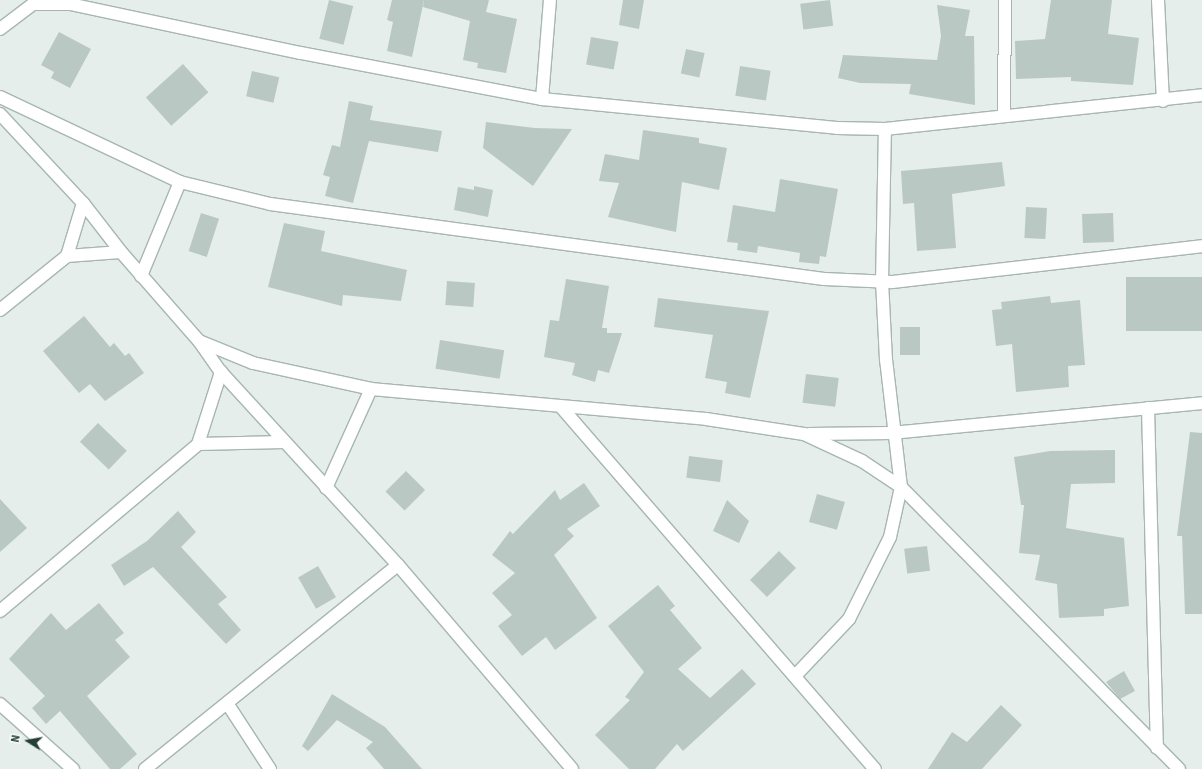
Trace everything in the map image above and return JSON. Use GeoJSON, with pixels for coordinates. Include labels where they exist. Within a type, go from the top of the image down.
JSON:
{"type":"FeatureCollection","features":[{"type":"Feature","properties":{"kind":"street"},"geometry":{"type":"LineString","coordinates":[[542,99],[550,0]]}},
{"type":"Feature","properties":{"kind":"street"},"geometry":{"type":"LineString","coordinates":[[1004,114],[1005,0]]}},
{"type":"Feature","properties":{"kind":"street"},"geometry":{"type":"LineString","coordinates":[[1158,0],[1163,101]]}},
{"type":"Feature","properties":{"kind":"street"},"geometry":{"type":"LineString","coordinates":[[0,29],[33,4],[70,4],[301,54],[542,99],[751,121],[885,129],[1004,114],[1163,101],[1202,95]]}},
{"type":"Feature","properties":{"kind":"street"},"geometry":{"type":"LineString","coordinates":[[0,97],[180,182],[270,204],[824,279],[882,282],[1202,246]]}},
{"type":"Feature","properties":{"kind":"street"},"geometry":{"type":"LineString","coordinates":[[0,114],[83,203],[120,252],[200,341],[221,372],[398,565],[572,769]]}},
{"type":"Feature","properties":{"kind":"street"},"geometry":{"type":"LineString","coordinates":[[795,676],[849,619],[890,537],[901,487],[892,433],[882,282],[885,129]]}},
{"type":"Feature","properties":{"kind":"street"},"geometry":{"type":"LineString","coordinates":[[141,276],[180,182]]}},
{"type":"Feature","properties":{"kind":"street"},"geometry":{"type":"LineString","coordinates":[[0,310],[67,256],[83,203]]}},
{"type":"Feature","properties":{"kind":"street"},"geometry":{"type":"LineString","coordinates":[[67,256],[120,252]]}},
{"type":"Feature","properties":{"kind":"street"},"geometry":{"type":"LineString","coordinates":[[200,341],[253,363],[371,388],[562,408],[706,419],[804,434],[892,433],[1202,403]]}},
{"type":"Feature","properties":{"kind":"street"},"geometry":{"type":"LineString","coordinates":[[0,611],[198,444],[221,372]]}},
{"type":"Feature","properties":{"kind":"street"},"geometry":{"type":"LineString","coordinates":[[326,488],[371,388]]}},
{"type":"Feature","properties":{"kind":"street"},"geometry":{"type":"LineString","coordinates":[[562,408],[875,769]]}},
{"type":"Feature","properties":{"kind":"street"},"geometry":{"type":"LineString","coordinates":[[1148,408],[1158,748]]}},
{"type":"Feature","properties":{"kind":"street"},"geometry":{"type":"LineString","coordinates":[[804,434],[862,460],[901,487],[1179,769]]}},
{"type":"Feature","properties":{"kind":"street"},"geometry":{"type":"LineString","coordinates":[[198,444],[284,442]]}},
{"type":"Feature","properties":{"kind":"street"},"geometry":{"type":"LineString","coordinates":[[145,769],[398,565]]}},
{"type":"Feature","properties":{"kind":"street"},"geometry":{"type":"LineString","coordinates":[[227,703],[270,769]]}},
{"type":"Feature","properties":{"kind":"street"},"geometry":{"type":"LineString","coordinates":[[0,704],[73,769]]}},
{"type":"Feature","properties":{"kind":"building"},"geometry":{"type":"Polygon","coordinates":[[[329,0],[353,6],[344,45],[319,39],[329,0]]]}},
{"type":"Feature","properties":{"kind":"building"},"geometry":{"type":"Polygon","coordinates":[[[392,0],[424,0],[412,57],[387,51],[393,22],[387,20],[392,0]]]}},
{"type":"Feature","properties":{"kind":"building"},"geometry":{"type":"Polygon","coordinates":[[[424,0],[489,0],[486,12],[517,19],[506,73],[477,68],[478,63],[463,60],[470,21],[423,7],[424,0]]]}},
{"type":"Feature","properties":{"kind":"building"},"geometry":{"type":"Polygon","coordinates":[[[623,0],[644,0],[639,29],[619,25],[623,0]]]}},
{"type":"Feature","properties":{"kind":"building"},"geometry":{"type":"Polygon","coordinates":[[[830,0],[833,26],[803,29],[800,4],[830,0]]]}},
{"type":"Feature","properties":{"kind":"building"},"geometry":{"type":"Polygon","coordinates":[[[1051,0],[1112,0],[1108,34],[1139,38],[1133,85],[1071,81],[1071,77],[1016,79],[1015,41],[1045,39],[1051,0]]]}},
{"type":"Feature","properties":{"kind":"building"},"geometry":{"type":"Polygon","coordinates":[[[937,5],[970,10],[965,36],[974,36],[975,105],[909,94],[911,84],[860,83],[838,78],[843,55],[937,60],[941,36],[937,5]]]}},
{"type":"Feature","properties":{"kind":"building"},"geometry":{"type":"Polygon","coordinates":[[[59,32],[91,49],[70,88],[51,78],[54,72],[41,65],[59,32]]]}},
{"type":"Feature","properties":{"kind":"building"},"geometry":{"type":"Polygon","coordinates":[[[591,37],[619,42],[614,69],[586,65],[591,37]]]}},
{"type":"Feature","properties":{"kind":"building"},"geometry":{"type":"Polygon","coordinates":[[[686,49],[705,53],[699,77],[681,73],[686,49]]]}},
{"type":"Feature","properties":{"kind":"building"},"geometry":{"type":"Polygon","coordinates":[[[183,64],[208,92],[171,126],[146,97],[183,64]]]}},
{"type":"Feature","properties":{"kind":"building"},"geometry":{"type":"Polygon","coordinates":[[[740,66],[771,71],[766,100],[735,96],[740,66]]]}},
{"type":"Feature","properties":{"kind":"building"},"geometry":{"type":"Polygon","coordinates":[[[252,71],[279,77],[273,103],[246,96],[252,71]]]}},
{"type":"Feature","properties":{"kind":"building"},"geometry":{"type":"Polygon","coordinates":[[[349,101],[373,106],[370,120],[442,131],[438,152],[369,141],[353,203],[325,196],[330,177],[323,175],[332,145],[340,147],[349,101]]]}},
{"type":"Feature","properties":{"kind":"building"},"geometry":{"type":"Polygon","coordinates":[[[486,122],[535,128],[572,129],[533,186],[483,148],[486,122]]]}},
{"type":"Feature","properties":{"kind":"building"},"geometry":{"type":"Polygon","coordinates":[[[643,130],[699,138],[699,143],[727,148],[719,190],[682,182],[676,232],[608,217],[619,183],[599,181],[605,154],[639,160],[643,130]]]}},
{"type":"Feature","properties":{"kind":"building"},"geometry":{"type":"Polygon","coordinates":[[[1002,162],[1005,186],[952,194],[956,248],[917,251],[914,203],[903,204],[901,171],[1002,162]]]}},
{"type":"Feature","properties":{"kind":"building"},"geometry":{"type":"Polygon","coordinates":[[[780,179],[838,189],[826,257],[820,256],[819,264],[799,262],[800,253],[758,246],[757,253],[737,250],[738,243],[727,242],[733,205],[775,212],[780,179]]]}},
{"type":"Feature","properties":{"kind":"building"},"geometry":{"type":"Polygon","coordinates":[[[474,186],[493,190],[488,217],[454,210],[458,187],[474,190],[474,186]]]}},
{"type":"Feature","properties":{"kind":"building"},"geometry":{"type":"Polygon","coordinates":[[[1026,207],[1047,208],[1045,239],[1024,238],[1026,207]]]}},
{"type":"Feature","properties":{"kind":"building"},"geometry":{"type":"Polygon","coordinates":[[[201,213],[219,219],[207,257],[189,251],[201,213]]]}},
{"type":"Feature","properties":{"kind":"building"},"geometry":{"type":"Polygon","coordinates":[[[1113,213],[1114,242],[1083,243],[1082,214],[1113,213]]]}},
{"type":"Feature","properties":{"kind":"building"},"geometry":{"type":"Polygon","coordinates":[[[284,223],[325,231],[321,251],[407,270],[401,301],[343,295],[342,306],[268,287],[284,223]]]}},
{"type":"Feature","properties":{"kind":"building"},"geometry":{"type":"Polygon","coordinates":[[[1126,277],[1202,277],[1202,331],[1126,331],[1126,277]]]}},
{"type":"Feature","properties":{"kind":"building"},"geometry":{"type":"Polygon","coordinates":[[[566,279],[609,286],[602,328],[607,328],[607,333],[622,333],[609,373],[598,370],[595,382],[572,375],[575,363],[544,357],[550,320],[559,321],[566,279]]]}},
{"type":"Feature","properties":{"kind":"building"},"geometry":{"type":"Polygon","coordinates":[[[447,281],[475,283],[473,307],[445,305],[447,281]]]}},
{"type":"Feature","properties":{"kind":"building"},"geometry":{"type":"Polygon","coordinates":[[[1050,296],[1051,303],[1080,300],[1085,365],[1068,366],[1069,387],[1016,392],[1012,344],[996,346],[992,310],[1002,309],[1001,302],[1050,296]]]}},
{"type":"Feature","properties":{"kind":"building"},"geometry":{"type":"Polygon","coordinates":[[[658,298],[769,311],[750,398],[725,393],[727,382],[705,378],[713,335],[654,327],[658,298]]]}},
{"type":"Feature","properties":{"kind":"building"},"geometry":{"type":"Polygon","coordinates":[[[84,316],[110,347],[114,343],[125,356],[129,353],[144,373],[105,401],[90,384],[79,393],[43,351],[84,316]]]}},
{"type":"Feature","properties":{"kind":"building"},"geometry":{"type":"Polygon","coordinates":[[[900,327],[920,327],[920,355],[900,355],[900,327]]]}},
{"type":"Feature","properties":{"kind":"building"},"geometry":{"type":"Polygon","coordinates":[[[440,340],[504,350],[500,379],[435,369],[440,340]]]}},
{"type":"Feature","properties":{"kind":"building"},"geometry":{"type":"Polygon","coordinates":[[[806,374],[839,378],[835,407],[802,403],[806,374]]]}},
{"type":"Feature","properties":{"kind":"building"},"geometry":{"type":"Polygon","coordinates":[[[98,423],[127,451],[109,469],[80,442],[98,423]]]}},
{"type":"Feature","properties":{"kind":"building"},"geometry":{"type":"Polygon","coordinates":[[[1190,432],[1202,433],[1202,614],[1185,614],[1182,536],[1177,536],[1190,432]]]}},
{"type":"Feature","properties":{"kind":"building"},"geometry":{"type":"Polygon","coordinates":[[[1115,450],[1115,483],[1071,484],[1066,528],[1124,538],[1129,606],[1104,609],[1104,616],[1059,618],[1057,584],[1035,580],[1040,555],[1019,553],[1024,505],[1021,505],[1014,457],[1050,451],[1115,450]]]}},
{"type":"Feature","properties":{"kind":"building"},"geometry":{"type":"Polygon","coordinates":[[[689,456],[723,460],[720,482],[686,478],[689,456]]]}},
{"type":"Feature","properties":{"kind":"building"},"geometry":{"type":"Polygon","coordinates":[[[406,471],[425,490],[405,511],[385,492],[406,471]]]}},
{"type":"Feature","properties":{"kind":"building"},"geometry":{"type":"Polygon","coordinates":[[[584,483],[600,506],[567,529],[574,536],[554,555],[597,618],[555,650],[546,637],[522,656],[498,626],[512,615],[492,593],[515,573],[492,555],[510,531],[513,534],[555,490],[560,500],[584,483]]]}},
{"type":"Feature","properties":{"kind":"building"},"geometry":{"type":"Polygon","coordinates":[[[817,494],[845,502],[837,530],[809,522],[817,494]]]}},
{"type":"Feature","properties":{"kind":"building"},"geometry":{"type":"Polygon","coordinates":[[[0,499],[27,528],[0,552],[0,499]]]}},
{"type":"Feature","properties":{"kind":"building"},"geometry":{"type":"Polygon","coordinates":[[[727,500],[749,521],[739,543],[713,531],[727,500]]]}},
{"type":"Feature","properties":{"kind":"building"},"geometry":{"type":"Polygon","coordinates":[[[178,511],[196,532],[181,547],[227,597],[218,604],[241,630],[226,644],[153,567],[124,586],[111,565],[147,541],[178,511]]]}},
{"type":"Feature","properties":{"kind":"building"},"geometry":{"type":"Polygon","coordinates":[[[927,546],[930,571],[907,574],[904,549],[927,546]]]}},
{"type":"Feature","properties":{"kind":"building"},"geometry":{"type":"Polygon","coordinates":[[[779,551],[796,568],[767,597],[750,580],[779,551]]]}},
{"type":"Feature","properties":{"kind":"building"},"geometry":{"type":"Polygon","coordinates":[[[318,566],[336,597],[316,609],[298,578],[318,566]]]}},
{"type":"Feature","properties":{"kind":"building"},"geometry":{"type":"Polygon","coordinates":[[[658,585],[675,606],[670,610],[702,648],[678,669],[710,698],[742,669],[756,684],[683,751],[677,744],[655,769],[629,769],[595,735],[630,700],[625,697],[644,672],[608,626],[658,585]]]}},
{"type":"Feature","properties":{"kind":"building"},"geometry":{"type":"Polygon","coordinates":[[[99,603],[124,633],[115,640],[130,657],[87,696],[137,754],[120,769],[110,769],[60,711],[46,724],[32,708],[45,696],[9,659],[51,613],[66,630],[99,603]]]}},
{"type":"Feature","properties":{"kind":"building"},"geometry":{"type":"Polygon","coordinates":[[[1124,671],[1135,691],[1120,699],[1106,682],[1124,671]]]}},
{"type":"Feature","properties":{"kind":"building"},"geometry":{"type":"Polygon","coordinates":[[[332,694],[385,727],[422,769],[384,769],[366,748],[373,742],[337,720],[308,751],[302,746],[332,694]]]}},
{"type":"Feature","properties":{"kind":"building"},"geometry":{"type":"Polygon","coordinates":[[[1001,705],[1022,725],[982,769],[928,769],[952,732],[967,742],[1001,705]]]}}]}
